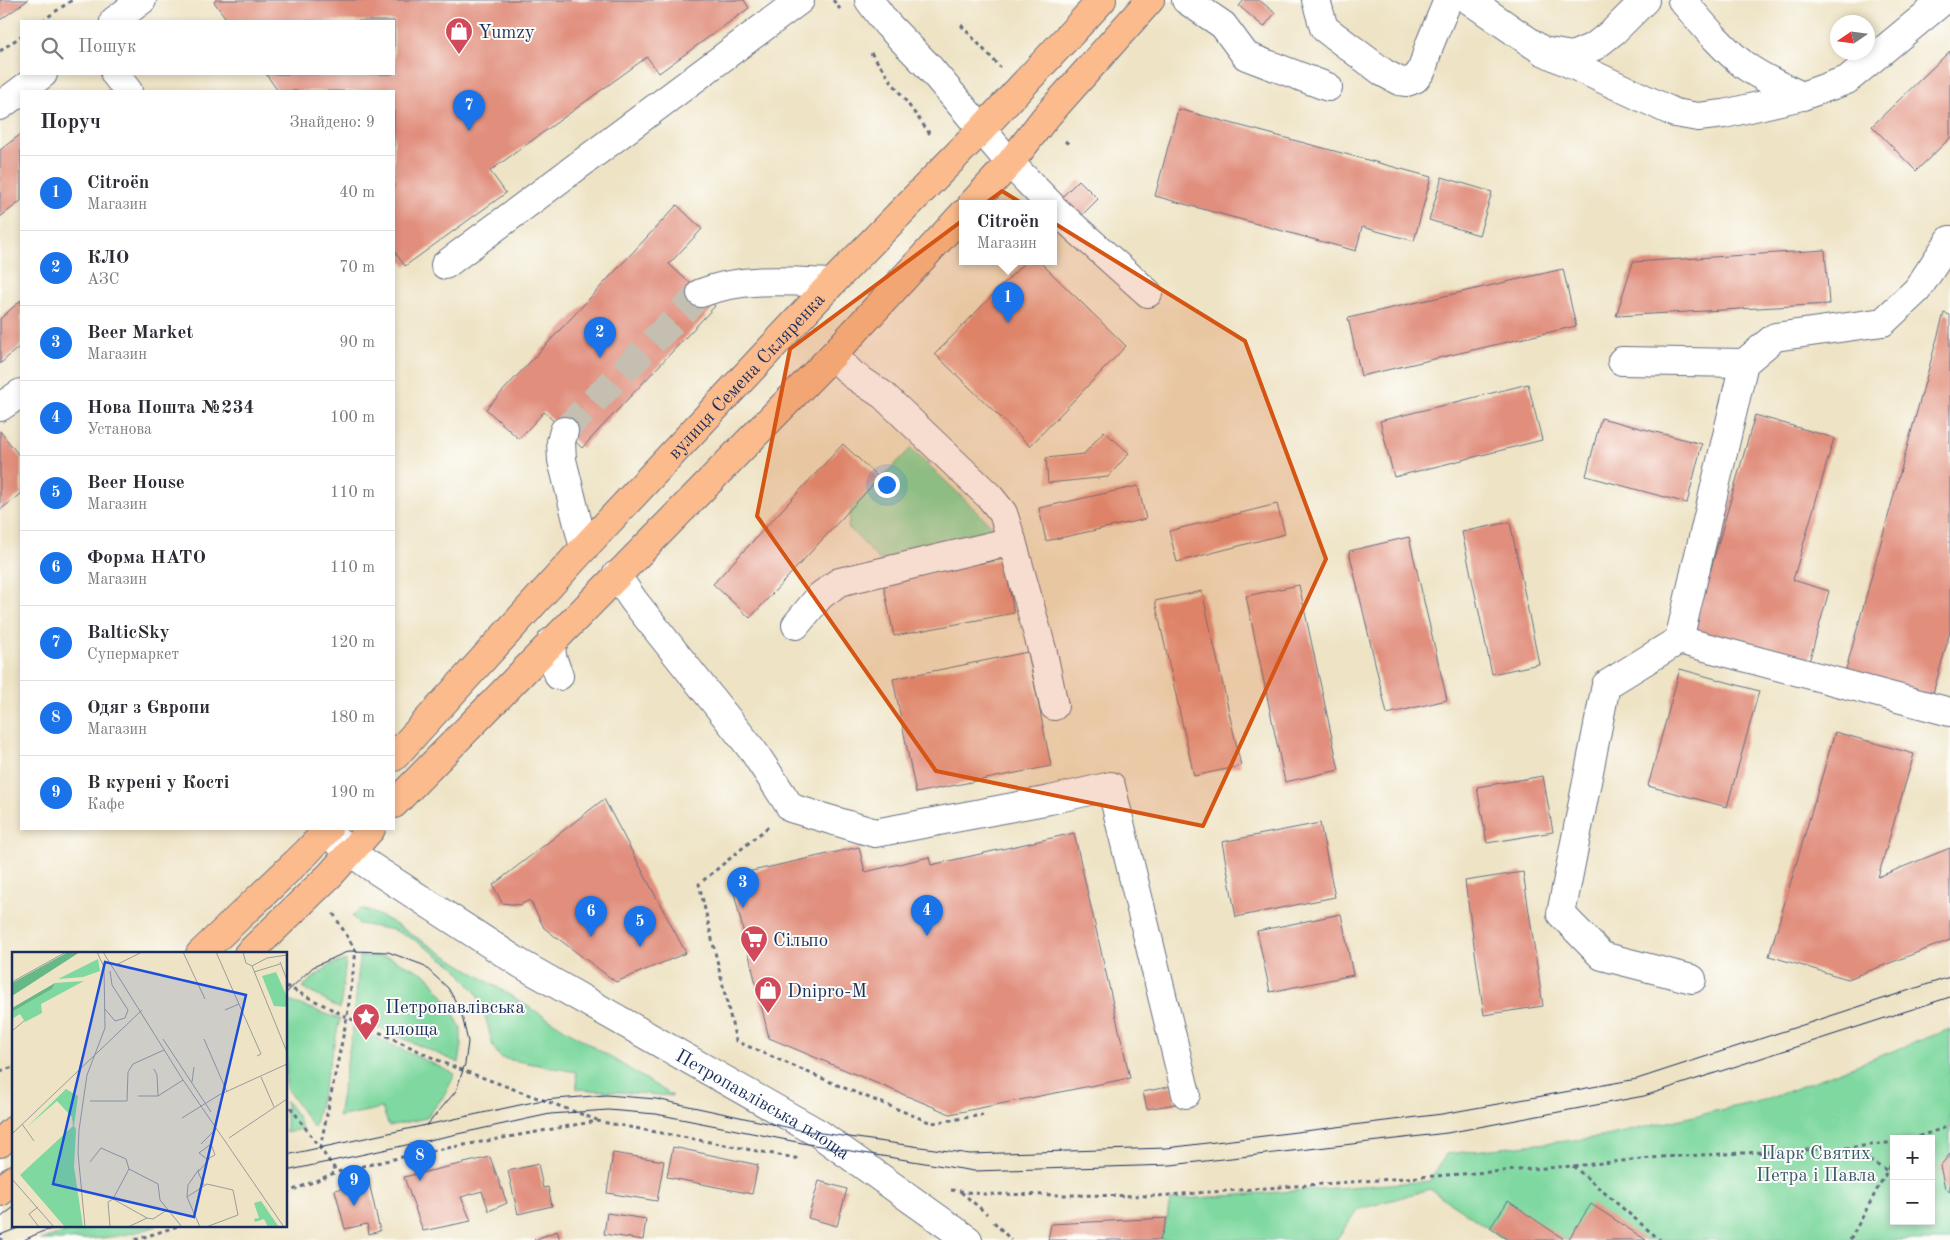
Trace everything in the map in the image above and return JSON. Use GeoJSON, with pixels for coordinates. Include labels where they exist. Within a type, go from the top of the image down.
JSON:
{"type":"FeatureCollection","features":[{"type":"Feature","properties":{"kind":"main road","name":"вулиця Семена Скляренка"},"geometry":{"type":"LineString","coordinates":[[395,756],[584,548],[832,283],[982,129],[1102,0]]}},
{"type":"Feature","properties":{"kind":"main road"},"geometry":{"type":"LineString","coordinates":[[976,200],[1010,163],[1044,120],[1150,0]]}},
{"type":"Feature","properties":{"kind":"main road"},"geometry":{"type":"LineString","coordinates":[[395,803],[833,355],[959,218]]}},
{"type":"Feature","properties":{"kind":"main road"},"geometry":{"type":"LineString","coordinates":[[202,952],[307,852],[327,830]]}},
{"type":"Feature","properties":{"kind":"main road"},"geometry":{"type":"LineString","coordinates":[[250,952],[331,874],[370,830]]}},
{"type":"Feature","properties":{"kind":"main road"},"geometry":{"type":"LineString","coordinates":[[0,1143],[12,1132]]}},
{"type":"Feature","properties":{"kind":"main road"},"geometry":{"type":"LineString","coordinates":[[0,1192],[12,1181]]}},
{"type":"Feature","properties":{"kind":"street"},"geometry":{"type":"LineString","coordinates":[[115,20],[142,0]]}},
{"type":"Feature","properties":{"kind":"street"},"geometry":{"type":"LineString","coordinates":[[445,265],[800,0]]}},
{"type":"Feature","properties":{"kind":"street"},"geometry":{"type":"LineString","coordinates":[[869,0],[887,24],[928,66],[1010,163],[1046,200]]}},
{"type":"Feature","properties":{"kind":"street"},"geometry":{"type":"LineString","coordinates":[[1186,0],[1223,26],[1246,56],[1328,87]]}},
{"type":"Feature","properties":{"kind":"street"},"geometry":{"type":"LineString","coordinates":[[1316,0],[1324,28],[1399,81],[1407,82],[1415,79],[1422,70],[1429,46],[1454,1],[1543,51],[1675,112],[1698,117],[1724,114],[1802,96],[1848,80],[1944,0]]}},
{"type":"Feature","properties":{"kind":"street"},"geometry":{"type":"LineString","coordinates":[[1543,51],[1572,56],[1595,46],[1614,31],[1645,0]]}},
{"type":"Feature","properties":{"kind":"street"},"geometry":{"type":"LineString","coordinates":[[1682,0],[1744,66],[1802,96]]}},
{"type":"Feature","properties":{"kind":"street"},"geometry":{"type":"LineString","coordinates":[[22,90],[42,75]]}},
{"type":"Feature","properties":{"kind":"street"},"geometry":{"type":"LineString","coordinates":[[116,75],[127,90]]}},
{"type":"Feature","properties":{"kind":"street"},"geometry":{"type":"LineString","coordinates":[[0,106],[20,91]]}},
{"type":"Feature","properties":{"kind":"street"},"geometry":{"type":"LineString","coordinates":[[1057,212],[1148,293]]}},
{"type":"Feature","properties":{"kind":"street"},"geometry":{"type":"LineString","coordinates":[[1692,979],[1602,956],[1561,914],[1606,685],[1679,640],[1744,363],[1775,337],[1883,322],[1918,290],[1949,242]]}},
{"type":"Feature","properties":{"kind":"street"},"geometry":{"type":"LineString","coordinates":[[701,293],[719,286],[776,281],[832,283]]}},
{"type":"Feature","properties":{"kind":"street"},"geometry":{"type":"LineString","coordinates":[[833,355],[853,375],[883,395],[990,497],[1004,513],[1043,652],[1054,706]]}},
{"type":"Feature","properties":{"kind":"street"},"geometry":{"type":"LineString","coordinates":[[1622,361],[1744,363]]}},
{"type":"Feature","properties":{"kind":"street"},"geometry":{"type":"LineString","coordinates":[[0,407],[20,395]]}},
{"type":"Feature","properties":{"kind":"street"},"geometry":{"type":"LineString","coordinates":[[564,431],[561,442],[562,460],[584,548]]}},
{"type":"Feature","properties":{"kind":"street"},"geometry":{"type":"LineString","coordinates":[[796,625],[820,596],[839,582],[1012,541]]}},
{"type":"Feature","properties":{"kind":"street"},"geometry":{"type":"LineString","coordinates":[[616,575],[634,601],[754,752],[791,808],[874,833],[1050,800],[1111,786],[1186,1094]]}},
{"type":"Feature","properties":{"kind":"street"},"geometry":{"type":"LineString","coordinates":[[1679,640],[1950,712]]}},
{"type":"Feature","properties":{"kind":"street","name":"Петропавлівська площа"},"geometry":{"type":"LineString","coordinates":[[327,830],[350,853],[521,964],[818,1132],[968,1240]]}},
{"type":"Feature","properties":{"kind":"path"},"geometry":{"type":"LineString","coordinates":[[43,20],[72,0]]}},
{"type":"Feature","properties":{"kind":"path"},"geometry":{"type":"LineString","coordinates":[[833,0],[844,15]]}},
{"type":"Feature","properties":{"kind":"path"},"geometry":{"type":"LineString","coordinates":[[0,51],[20,37]]}},
{"type":"Feature","properties":{"kind":"path"},"geometry":{"type":"LineString","coordinates":[[865,46],[950,161]]}},
{"type":"Feature","properties":{"kind":"path"},"geometry":{"type":"LineString","coordinates":[[791,808],[699,884],[736,1041],[842,1087],[932,1123],[983,1115]]}},
{"type":"Feature","properties":{"kind":"path"},"geometry":{"type":"LineString","coordinates":[[320,1148],[347,1017],[356,951],[332,911]]}},
{"type":"Feature","properties":{"kind":"path"},"geometry":{"type":"LineString","coordinates":[[288,987],[446,1064],[597,1121],[803,1160]]}},
{"type":"Feature","properties":{"kind":"path"},"geometry":{"type":"LineString","coordinates":[[288,1104],[337,1172]]}},
{"type":"Feature","properties":{"kind":"path"},"geometry":{"type":"LineString","coordinates":[[288,1192],[337,1172],[420,1153],[597,1121]]}},
{"type":"Feature","properties":{"kind":"path"},"geometry":{"type":"LineString","coordinates":[[1923,1135],[1950,1126]]}},
{"type":"Feature","properties":{"kind":"path"},"geometry":{"type":"LineString","coordinates":[[942,1188],[982,1194],[1155,1196],[1573,1166],[1662,1156],[1846,1148],[1890,1142]]}},
{"type":"Feature","properties":{"kind":"path"},"geometry":{"type":"LineString","coordinates":[[1846,1148],[1886,1170]]}},
{"type":"Feature","properties":{"kind":"path"},"geometry":{"type":"LineString","coordinates":[[1850,1240],[1890,1164]]}},
{"type":"Feature","properties":{"kind":"path"},"geometry":{"type":"LineString","coordinates":[[1573,1166],[1660,1240]]}},
{"type":"Feature","properties":{"kind":"path"},"geometry":{"type":"LineString","coordinates":[[134,1240],[172,1228]]}},
{"type":"Feature","properties":{"kind":"highlighted area"},"geometry":{"type":"Polygon","coordinates":[[[1002,191],[1245,341],[1326,559],[1203,826],[936,771],[757,516],[790,349],[1002,191]]]}},
{"type":"Feature","properties":{"kind":"green space"},"geometry":{"type":"Polygon","coordinates":[[[911,448],[994,528],[996,538],[881,562],[848,527],[851,509],[911,448]]]}},
{"type":"Feature","properties":{"kind":"green space"},"geometry":{"type":"Polygon","coordinates":[[[360,909],[372,912],[390,921],[673,1096],[577,1089],[576,1072],[501,1058],[493,1047],[477,994],[455,967],[415,940],[394,930],[359,924],[352,916],[360,909]]]}},
{"type":"Feature","properties":{"kind":"green space"},"geometry":{"type":"Polygon","coordinates":[[[360,956],[389,957],[427,975],[447,1001],[461,1028],[459,1063],[354,1017],[360,956]]]}},
{"type":"Feature","properties":{"kind":"green space"},"geometry":{"type":"Polygon","coordinates":[[[346,960],[340,1009],[302,987],[330,965],[346,960]]]}},
{"type":"Feature","properties":{"kind":"green space"},"geometry":{"type":"Polygon","coordinates":[[[289,1001],[340,1019],[314,1128],[288,1091],[289,1001]]]}},
{"type":"Feature","properties":{"kind":"green space"},"geometry":{"type":"Polygon","coordinates":[[[353,1027],[455,1074],[444,1096],[426,1118],[389,1126],[382,1108],[338,1117],[353,1027]]]}},
{"type":"Feature","properties":{"kind":"green space","name":"Парк Святих Петра і Павла"},"geometry":{"type":"Polygon","coordinates":[[[1950,1029],[1950,1240],[1506,1240],[1430,1189],[1357,1210],[1336,1240],[1160,1240],[1170,1200],[1430,1181],[1446,1154],[1602,1137],[1768,1099],[1950,1029]]]}},
{"type":"Feature","properties":{"kind":"green space"},"geometry":{"type":"Polygon","coordinates":[[[288,1104],[297,1116],[302,1129],[288,1132],[288,1104]]]}},
{"type":"Feature","properties":{"kind":"green space"},"geometry":{"type":"Polygon","coordinates":[[[79,1228],[151,1228],[113,1237],[40,1240],[79,1228]]]}},
{"type":"Feature","properties":{"kind":"building"},"geometry":{"type":"Polygon","coordinates":[[[0,0],[28,0],[0,20],[0,0]]]}},
{"type":"Feature","properties":{"kind":"building"},"geometry":{"type":"Polygon","coordinates":[[[216,0],[744,0],[749,8],[659,73],[647,57],[490,171],[506,193],[405,266],[395,252],[395,90],[277,90],[267,75],[395,75],[395,20],[227,20],[214,2],[216,0]]]}},
{"type":"Feature","properties":{"kind":"building"},"geometry":{"type":"Polygon","coordinates":[[[1244,0],[1259,0],[1275,13],[1264,27],[1239,6],[1244,0]]]}},
{"type":"Feature","properties":{"kind":"building"},"geometry":{"type":"Polygon","coordinates":[[[1950,51],[1950,138],[1916,171],[1872,126],[1950,51]]]}},
{"type":"Feature","properties":{"kind":"building"},"geometry":{"type":"Polygon","coordinates":[[[1178,109],[1431,177],[1414,241],[1362,227],[1356,251],[1155,196],[1178,109]]]}},
{"type":"Feature","properties":{"kind":"building"},"geometry":{"type":"Polygon","coordinates":[[[20,135],[20,202],[0,217],[0,150],[20,135]]]}},
{"type":"Feature","properties":{"kind":"building"},"geometry":{"type":"Polygon","coordinates":[[[1442,177],[1492,192],[1479,235],[1429,220],[1442,177]]]}},
{"type":"Feature","properties":{"kind":"building"},"geometry":{"type":"Polygon","coordinates":[[[1079,180],[1098,199],[1079,218],[1060,199],[1079,180]]]}},
{"type":"Feature","properties":{"kind":"building"},"geometry":{"type":"Polygon","coordinates":[[[677,205],[702,229],[669,264],[715,306],[582,448],[544,412],[519,439],[486,409],[677,205]]]}},
{"type":"Feature","properties":{"kind":"building"},"geometry":{"type":"Polygon","coordinates":[[[1825,250],[1829,304],[1616,316],[1633,262],[1825,250]]]}},
{"type":"Feature","properties":{"kind":"building"},"geometry":{"type":"Polygon","coordinates":[[[1022,265],[1043,265],[1126,346],[1030,446],[935,354],[1022,265]]]}},
{"type":"Feature","properties":{"kind":"building"},"geometry":{"type":"Polygon","coordinates":[[[1563,269],[1576,326],[1361,376],[1348,318],[1563,269]]]}},
{"type":"Feature","properties":{"kind":"building"},"geometry":{"type":"Polygon","coordinates":[[[20,301],[20,346],[0,364],[0,319],[20,301]]]}},
{"type":"Feature","properties":{"kind":"building"},"geometry":{"type":"Polygon","coordinates":[[[1944,313],[1950,315],[1950,632],[1932,697],[1845,673],[1944,313]]]}},
{"type":"Feature","properties":{"kind":"building"},"geometry":{"type":"Polygon","coordinates":[[[1528,384],[1542,440],[1394,477],[1380,421],[1528,384]]]}},
{"type":"Feature","properties":{"kind":"building"},"geometry":{"type":"Polygon","coordinates":[[[1755,415],[1834,438],[1793,580],[1829,591],[1807,669],[1692,635],[1755,415]]]}},
{"type":"Feature","properties":{"kind":"building"},"geometry":{"type":"Polygon","coordinates":[[[1601,418],[1702,444],[1687,503],[1586,476],[1601,418]]]}},
{"type":"Feature","properties":{"kind":"building"},"geometry":{"type":"Polygon","coordinates":[[[0,431],[20,457],[20,495],[0,510],[0,431]]]}},
{"type":"Feature","properties":{"kind":"building"},"geometry":{"type":"Polygon","coordinates":[[[1104,431],[1129,453],[1108,477],[1048,483],[1046,458],[1084,454],[1104,431]]]}},
{"type":"Feature","properties":{"kind":"building"},"geometry":{"type":"Polygon","coordinates":[[[843,444],[879,478],[750,618],[713,584],[843,444]]]}},
{"type":"Feature","properties":{"kind":"building"},"geometry":{"type":"Polygon","coordinates":[[[1138,486],[1146,519],[1046,541],[1039,508],[1138,486]]]}},
{"type":"Feature","properties":{"kind":"building"},"geometry":{"type":"Polygon","coordinates":[[[1277,504],[1285,534],[1177,562],[1169,531],[1277,504]]]}},
{"type":"Feature","properties":{"kind":"building"},"geometry":{"type":"Polygon","coordinates":[[[1510,522],[1539,664],[1492,674],[1462,532],[1510,522]]]}},
{"type":"Feature","properties":{"kind":"building"},"geometry":{"type":"Polygon","coordinates":[[[1409,537],[1447,700],[1387,714],[1349,551],[1409,537]]]}},
{"type":"Feature","properties":{"kind":"building"},"geometry":{"type":"Polygon","coordinates":[[[1004,559],[1014,613],[894,636],[883,582],[1004,559]]]}},
{"type":"Feature","properties":{"kind":"building"},"geometry":{"type":"Polygon","coordinates":[[[1299,585],[1339,770],[1285,782],[1246,596],[1299,585]]]}},
{"type":"Feature","properties":{"kind":"building"},"geometry":{"type":"Polygon","coordinates":[[[1202,591],[1241,766],[1194,776],[1155,601],[1202,591]]]}},
{"type":"Feature","properties":{"kind":"building"},"geometry":{"type":"Polygon","coordinates":[[[1028,652],[1051,766],[916,793],[893,679],[1028,652]]]}},
{"type":"Feature","properties":{"kind":"building"},"geometry":{"type":"Polygon","coordinates":[[[1680,669],[1759,691],[1727,807],[1648,786],[1680,669]]]}},
{"type":"Feature","properties":{"kind":"building"},"geometry":{"type":"Polygon","coordinates":[[[1835,732],[1914,754],[1878,877],[1950,848],[1950,940],[1848,979],[1769,956],[1835,732]]]}},
{"type":"Feature","properties":{"kind":"building"},"geometry":{"type":"Polygon","coordinates":[[[1543,776],[1553,832],[1487,843],[1477,787],[1543,776]]]}},
{"type":"Feature","properties":{"kind":"building"},"geometry":{"type":"Polygon","coordinates":[[[604,799],[686,953],[616,982],[544,928],[530,900],[520,905],[502,903],[493,885],[604,799]]]}},
{"type":"Feature","properties":{"kind":"building"},"geometry":{"type":"Polygon","coordinates":[[[1320,823],[1335,897],[1236,917],[1222,842],[1320,823]]]}},
{"type":"Feature","properties":{"kind":"building"},"geometry":{"type":"Polygon","coordinates":[[[1074,833],[1130,1078],[950,1114],[769,1038],[730,876],[859,847],[865,872],[929,857],[931,865],[1074,833]]]}},
{"type":"Feature","properties":{"kind":"building"},"geometry":{"type":"Polygon","coordinates":[[[1523,872],[1543,1006],[1484,1015],[1465,881],[1523,872]]]}},
{"type":"Feature","properties":{"kind":"building"},"geometry":{"type":"Polygon","coordinates":[[[1341,914],[1353,975],[1270,992],[1257,931],[1341,914]]]}},
{"type":"Feature","properties":{"kind":"building"},"geometry":{"type":"Polygon","coordinates":[[[1172,1086],[1176,1104],[1147,1109],[1143,1092],[1172,1086]]]}},
{"type":"Feature","properties":{"kind":"building"},"geometry":{"type":"Polygon","coordinates":[[[673,1147],[758,1165],[752,1194],[667,1177],[673,1147]]]}},
{"type":"Feature","properties":{"kind":"building"},"geometry":{"type":"Polygon","coordinates":[[[613,1153],[664,1161],[657,1201],[607,1193],[613,1153]]]}},
{"type":"Feature","properties":{"kind":"building"},"geometry":{"type":"Polygon","coordinates":[[[1950,1154],[1950,1192],[1945,1188],[1940,1166],[1950,1154]]]}},
{"type":"Feature","properties":{"kind":"building"},"geometry":{"type":"Polygon","coordinates":[[[490,1157],[507,1203],[489,1211],[482,1191],[461,1197],[471,1221],[423,1231],[404,1177],[490,1157]]]}},
{"type":"Feature","properties":{"kind":"building"},"geometry":{"type":"Polygon","coordinates":[[[538,1164],[543,1188],[548,1187],[552,1206],[518,1214],[508,1171],[538,1164]]]}},
{"type":"Feature","properties":{"kind":"building"},"geometry":{"type":"Polygon","coordinates":[[[819,1181],[847,1189],[837,1226],[808,1218],[819,1181]]]}},
{"type":"Feature","properties":{"kind":"building"},"geometry":{"type":"Polygon","coordinates":[[[369,1182],[380,1231],[369,1234],[367,1224],[345,1229],[335,1190],[369,1182]]]}},
{"type":"Feature","properties":{"kind":"building"},"geometry":{"type":"Polygon","coordinates":[[[1508,1201],[1565,1240],[1508,1240],[1490,1228],[1508,1201]]]}},
{"type":"Feature","properties":{"kind":"building"},"geometry":{"type":"Polygon","coordinates":[[[1591,1204],[1646,1240],[1568,1240],[1591,1204]]]}},
{"type":"Feature","properties":{"kind":"building"},"geometry":{"type":"Polygon","coordinates":[[[607,1213],[646,1219],[643,1240],[604,1234],[607,1213]]]}},
{"type":"Feature","properties":{"kind":"building"},"geometry":{"type":"Polygon","coordinates":[[[1167,1218],[1160,1240],[1048,1240],[1051,1224],[1167,1218]]]}},
{"type":"Feature","properties":{"kind":"building"},"geometry":{"type":"Polygon","coordinates":[[[557,1231],[560,1240],[534,1240],[557,1231]]]}},
{"type":"Feature","properties":{"kind":"tunnel"},"geometry":{"type":"LineString","coordinates":[[564,431],[701,293]]}},
{"type":"Feature","properties":{"kind":"tram line"},"geometry":{"type":"LineString","coordinates":[[288,991],[313,967],[349,951],[388,952],[423,965],[448,988],[461,1011],[468,1042],[465,1064],[456,1091],[427,1125]]}},
{"type":"Feature","properties":{"kind":"tram line"},"geometry":{"type":"LineString","coordinates":[[288,1155],[543,1100],[606,1095],[656,1099],[800,1130],[970,1154],[1167,1148],[1442,1114],[1637,1079],[1950,977]]}},
{"type":"Feature","properties":{"kind":"tram line"},"geometry":{"type":"LineString","coordinates":[[288,1171],[550,1114],[608,1110],[656,1114],[802,1143],[974,1171],[1171,1165],[1447,1133],[1644,1096],[1950,997]]}},
{"type":"Feature","properties":{"kind":"tram line"},"geometry":{"type":"LineString","coordinates":[[0,1218],[12,1209]]}},
{"type":"Feature","properties":{"kind":"tram line"},"geometry":{"type":"LineString","coordinates":[[0,1235],[18,1228]]}},
{"type":"Feature","properties":{"kind":"tram line"},"geometry":{"type":"LineString","coordinates":[[24,1240],[56,1228]]}},
{"type":"Feature","properties":{"kind":"place","name":"Yumzy"},"geometry":{"type":"Point","coordinates":[459,55]}},
{"type":"Feature","properties":{"kind":"place","name":"BalticSky"},"geometry":{"type":"Point","coordinates":[469,131]}},
{"type":"Feature","properties":{"kind":"place","name":"Citroën"},"geometry":{"type":"Point","coordinates":[1008,323]}},
{"type":"Feature","properties":{"kind":"place","name":"КЛО"},"geometry":{"type":"Point","coordinates":[600,358]}},
{"type":"Feature","properties":{"kind":"place","name":"Beer Market"},"geometry":{"type":"Point","coordinates":[743,908]}},
{"type":"Feature","properties":{"kind":"place","name":"Нова Пошта №234"},"geometry":{"type":"Point","coordinates":[927,936]}},
{"type":"Feature","properties":{"kind":"place","name":"Форма НАТО"},"geometry":{"type":"Point","coordinates":[591,937]}},
{"type":"Feature","properties":{"kind":"place","name":"Beer House"},"geometry":{"type":"Point","coordinates":[640,947]}},
{"type":"Feature","properties":{"kind":"place","name":"Сільпо"},"geometry":{"type":"Point","coordinates":[754,963]}},
{"type":"Feature","properties":{"kind":"place","name":"Dnipro-M"},"geometry":{"type":"Point","coordinates":[768,1014]}},
{"type":"Feature","properties":{"kind":"place","name":"Петропавлівська площа"},"geometry":{"type":"Point","coordinates":[366,1041]}},
{"type":"Feature","properties":{"kind":"place","name":"Одяг з Європи"},"geometry":{"type":"Point","coordinates":[420,1181]}},
{"type":"Feature","properties":{"kind":"place","name":"В курені у Кості"},"geometry":{"type":"Point","coordinates":[354,1206]}}]}
